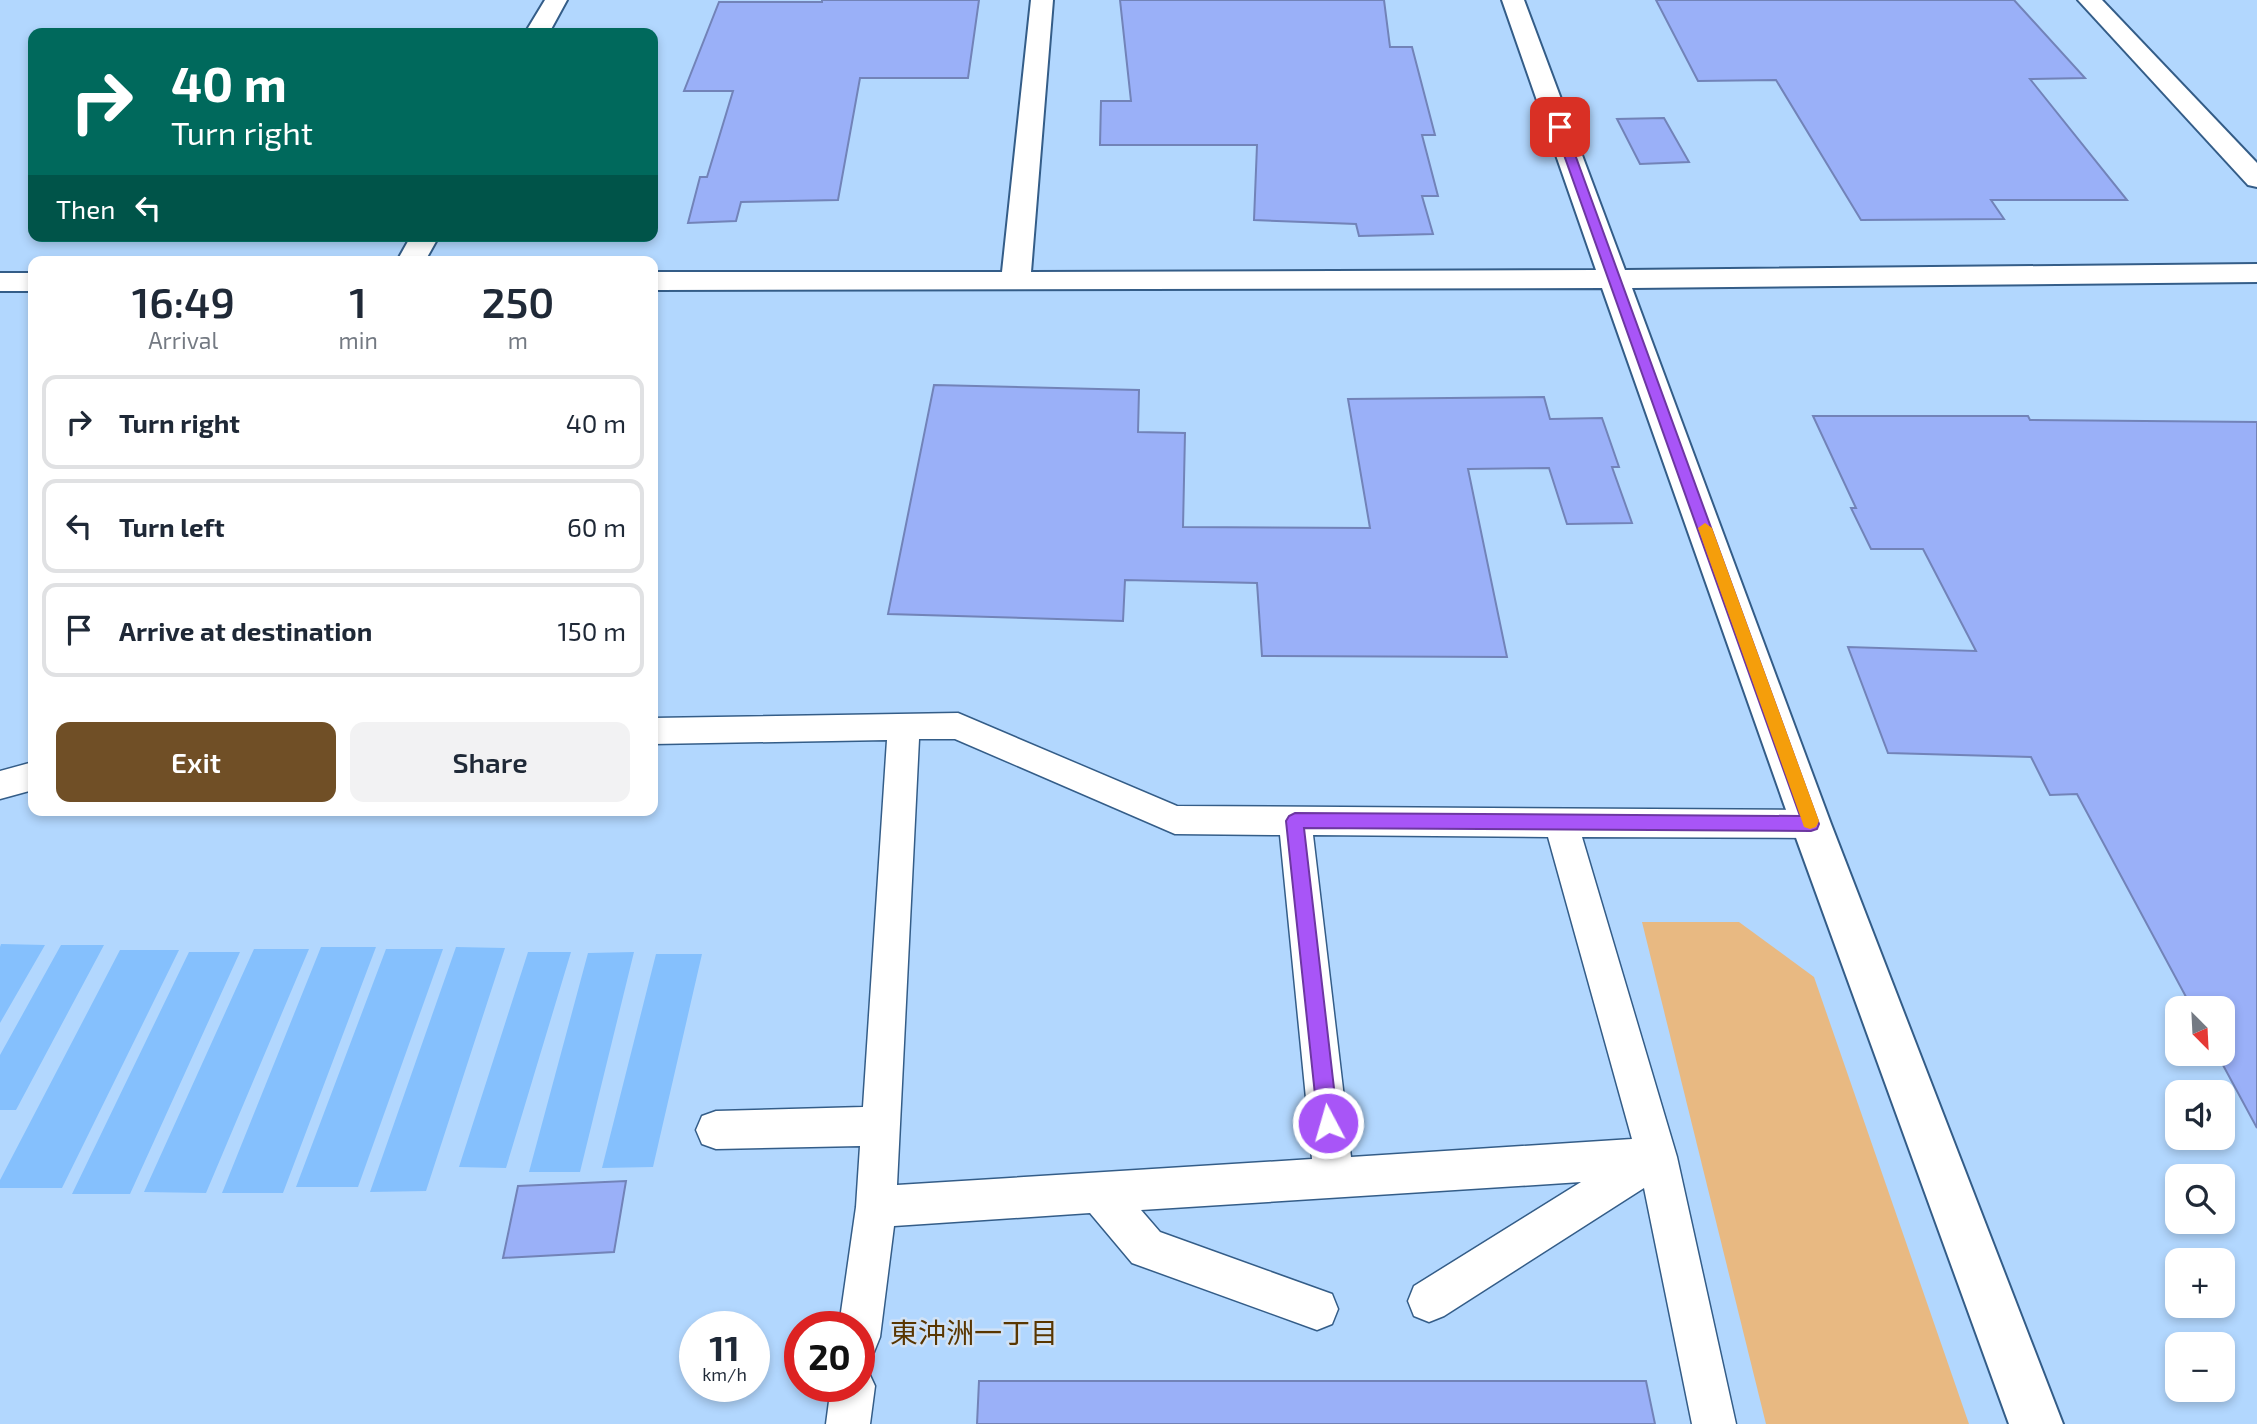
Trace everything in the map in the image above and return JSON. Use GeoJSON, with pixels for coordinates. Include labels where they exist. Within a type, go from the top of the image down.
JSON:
{"type":"FeatureCollection","features":[{"type":"Feature","properties":{"kind":"street"},"geometry":{"type":"LineString","coordinates":[[540,28],[556,0]]}},
{"type":"Feature","properties":{"kind":"street"},"geometry":{"type":"LineString","coordinates":[[1016,280],[1042,0]]}},
{"type":"Feature","properties":{"kind":"street"},"geometry":{"type":"LineString","coordinates":[[1513,0],[1811,824],[2036,1424]]}},
{"type":"Feature","properties":{"kind":"street"},"geometry":{"type":"LineString","coordinates":[[2089,0],[2257,179]]}},
{"type":"Feature","properties":{"kind":"street"},"geometry":{"type":"LineString","coordinates":[[658,281],[1615,279],[2257,273]]}},
{"type":"Feature","properties":{"kind":"street"},"geometry":{"type":"LineString","coordinates":[[0,282],[28,282]]}},
{"type":"Feature","properties":{"kind":"lane"},"geometry":{"type":"LineString","coordinates":[[658,731],[958,726],[1175,820],[1811,824]]}},
{"type":"Feature","properties":{"kind":"lane"},"geometry":{"type":"LineString","coordinates":[[862,1311],[876,1207],[904,727]]}},
{"type":"Feature","properties":{"kind":"lane"},"geometry":{"type":"LineString","coordinates":[[0,785],[28,777]]}},
{"type":"Feature","properties":{"kind":"lane"},"geometry":{"type":"LineString","coordinates":[[1295,821],[1334,1178]]}},
{"type":"Feature","properties":{"kind":"lane"},"geometry":{"type":"LineString","coordinates":[[1561,823],[1657,1157],[1714,1424]]}},
{"type":"Feature","properties":{"kind":"lane"},"geometry":{"type":"LineString","coordinates":[[716,1130],[881,1126]]}},
{"type":"Feature","properties":{"kind":"lane"},"geometry":{"type":"LineString","coordinates":[[876,1207],[1657,1157]]}},
{"type":"Feature","properties":{"kind":"lane"},"geometry":{"type":"LineString","coordinates":[[1429,1301],[1657,1157]]}},
{"type":"Feature","properties":{"kind":"lane"},"geometry":{"type":"LineString","coordinates":[[1098,1192],[1147,1248],[1317,1308]]}},
{"type":"Feature","properties":{"kind":"lane"},"geometry":{"type":"LineString","coordinates":[[848,1424],[851,1402]]}},
{"type":"Feature","properties":{"kind":"shaded area"},"geometry":{"type":"Polygon","coordinates":[[[1642,922],[1739,922],[1814,977],[1969,1424],[1766,1424],[1642,922]]]}},
{"type":"Feature","properties":{"kind":"water"},"geometry":{"type":"Polygon","coordinates":[[[1,944],[45,945],[0,1023],[0,947],[1,944]]]}},
{"type":"Feature","properties":{"kind":"water"},"geometry":{"type":"Polygon","coordinates":[[[61,945],[104,945],[16,1110],[0,1110],[0,1055],[61,945]]]}},
{"type":"Feature","properties":{"kind":"water"},"geometry":{"type":"Polygon","coordinates":[[[321,947],[376,947],[283,1193],[222,1193],[321,947]]]}},
{"type":"Feature","properties":{"kind":"water"},"geometry":{"type":"Polygon","coordinates":[[[456,947],[505,948],[426,1191],[370,1192],[456,947]]]}},
{"type":"Feature","properties":{"kind":"water"},"geometry":{"type":"Polygon","coordinates":[[[254,949],[309,949],[206,1193],[144,1192],[254,949]]]}},
{"type":"Feature","properties":{"kind":"water"},"geometry":{"type":"Polygon","coordinates":[[[386,949],[443,949],[358,1187],[296,1187],[386,949]]]}},
{"type":"Feature","properties":{"kind":"water"},"geometry":{"type":"Polygon","coordinates":[[[120,950],[179,950],[62,1188],[0,1188],[0,1180],[120,950]]]}},
{"type":"Feature","properties":{"kind":"water"},"geometry":{"type":"Polygon","coordinates":[[[189,952],[240,952],[130,1194],[72,1194],[189,952]]]}},
{"type":"Feature","properties":{"kind":"water"},"geometry":{"type":"Polygon","coordinates":[[[528,952],[571,952],[506,1168],[459,1167],[528,952]]]}},
{"type":"Feature","properties":{"kind":"water"},"geometry":{"type":"Polygon","coordinates":[[[634,952],[580,1172],[529,1172],[588,953],[634,952]]]}},
{"type":"Feature","properties":{"kind":"water"},"geometry":{"type":"Polygon","coordinates":[[[656,954],[702,954],[653,1167],[602,1168],[656,954]]]}},
{"type":"Feature","properties":{"kind":"building"},"geometry":{"type":"Polygon","coordinates":[[[979,0],[968,78],[860,78],[838,200],[741,202],[736,221],[688,223],[700,177],[707,177],[733,91],[684,91],[719,2],[979,0]]]}},
{"type":"Feature","properties":{"kind":"building"},"geometry":{"type":"Polygon","coordinates":[[[1120,0],[1384,0],[1390,47],[1412,47],[1435,135],[1422,135],[1438,196],[1422,196],[1433,234],[1359,236],[1356,224],[1254,220],[1257,145],[1100,145],[1101,101],[1131,101],[1120,0]]]}},
{"type":"Feature","properties":{"kind":"building"},"geometry":{"type":"Polygon","coordinates":[[[1656,0],[2014,0],[2085,78],[2030,79],[2127,200],[1991,200],[2004,219],[1861,220],[1776,80],[1698,81],[1656,0]]]}},
{"type":"Feature","properties":{"kind":"building"},"geometry":{"type":"Polygon","coordinates":[[[1664,118],[1689,162],[1640,164],[1617,119],[1664,118]]]}},
{"type":"Feature","properties":{"kind":"building"},"geometry":{"type":"Polygon","coordinates":[[[934,385],[1139,390],[1138,432],[1185,433],[1183,527],[1370,528],[1348,399],[1544,397],[1550,419],[1602,418],[1619,467],[1612,467],[1632,523],[1567,524],[1549,468],[1468,469],[1507,657],[1262,656],[1257,583],[1125,580],[1123,621],[888,614],[934,385]]]}},
{"type":"Feature","properties":{"kind":"building"},"geometry":{"type":"Polygon","coordinates":[[[1813,416],[2028,416],[2030,420],[2257,422],[2257,1128],[2235,1087],[2235,1080],[2231,1080],[2223,1066],[2235,1066],[2235,996],[2186,996],[2077,794],[2050,795],[2031,757],[1888,753],[1848,647],[1976,651],[1923,549],[1871,549],[1851,508],[1856,508],[1813,416]]]}},
{"type":"Feature","properties":{"kind":"building"},"geometry":{"type":"Polygon","coordinates":[[[626,1181],[614,1252],[503,1258],[518,1186],[626,1181]]]}},
{"type":"Feature","properties":{"kind":"building"},"geometry":{"type":"Polygon","coordinates":[[[979,1381],[1646,1381],[1655,1424],[977,1424],[979,1381]]]}},
{"type":"Feature","properties":{"kind":"slow traffic"},"geometry":{"type":"LineString","coordinates":[[1705,528],[1810,821]]}},
{"type":"Feature","properties":{"kind":"district","name":"東沖洲一丁目"},"geometry":{"type":"Point","coordinates":[974,1333]}},
{"type":"Feature","properties":{"kind":"route"},"geometry":{"type":"LineString","coordinates":[[1328,1123],[1295,821],[1811,824],[1560,127]]}}]}
